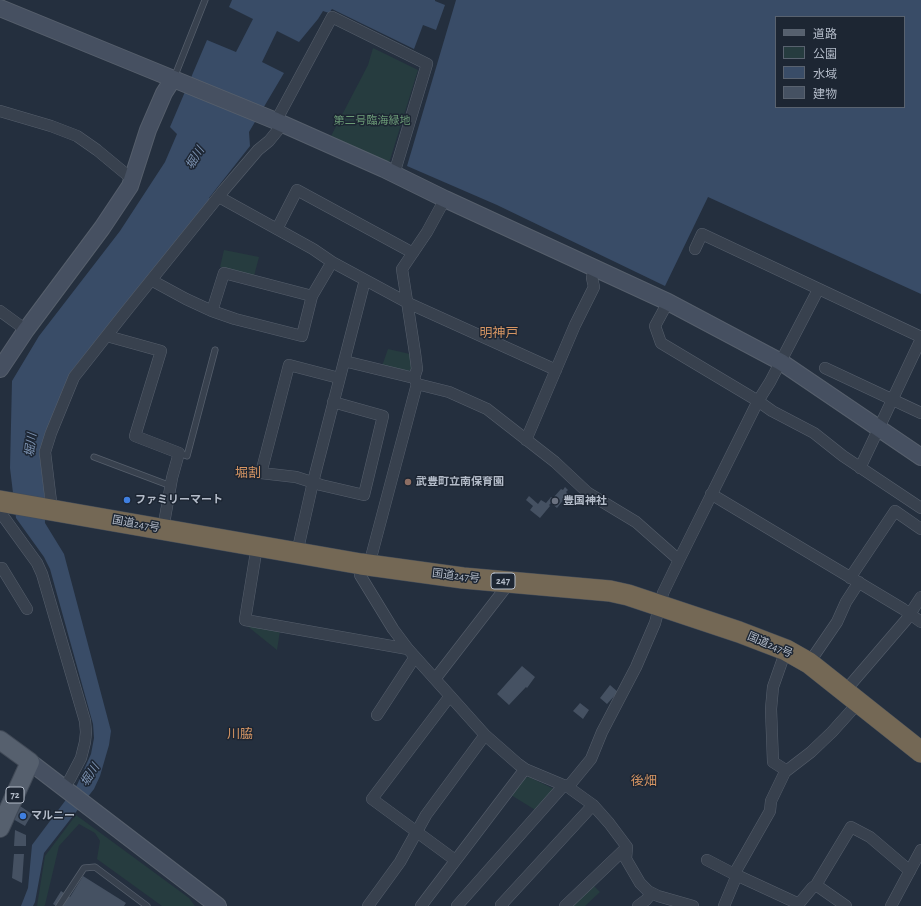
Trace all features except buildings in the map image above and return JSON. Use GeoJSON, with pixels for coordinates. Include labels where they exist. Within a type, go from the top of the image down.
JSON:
{"type":"FeatureCollection","features":[{"type":"Feature","properties":{"kind":"highway","name":"国道247号"},"geometry":{"type":"LineString","coordinates":[[2,505],[49,509],[297,553],[463,578],[610,591],[628,594],[786,650],[809,663],[921,752]]}},
{"type":"Feature","properties":{"kind":"main road"},"geometry":{"type":"LineString","coordinates":[[0,740],[30,762]]}},
{"type":"Feature","properties":{"kind":"main road","name":"72"},"geometry":{"type":"LineString","coordinates":[[0,828],[5,806],[30,762]]}},
{"type":"Feature","properties":{"kind":"street"},"geometry":{"type":"LineString","coordinates":[[0,8],[276,121],[394,174],[668,302],[781,362],[921,457]]}},
{"type":"Feature","properties":{"kind":"street"},"geometry":{"type":"LineString","coordinates":[[49,509],[45,452],[74,377],[126,310],[219,197],[258,150],[269,141],[278,130],[276,121],[332,17],[427,64],[394,174]]}},
{"type":"Feature","properties":{"kind":"street"},"geometry":{"type":"LineString","coordinates":[[0,368],[26,330],[102,228],[130,186],[148,130],[173,79]]}},
{"type":"Feature","properties":{"kind":"street"},"geometry":{"type":"LineString","coordinates":[[0,111],[52,126],[77,136],[97,150],[132,179]]}},
{"type":"Feature","properties":{"kind":"street"},"geometry":{"type":"LineString","coordinates":[[277,229],[297,190],[413,253]]}},
{"type":"Feature","properties":{"kind":"street"},"geometry":{"type":"LineString","coordinates":[[219,197],[313,249],[332,262],[408,303],[556,370]]}},
{"type":"Feature","properties":{"kind":"street"},"geometry":{"type":"LineString","coordinates":[[445,199],[427,232],[402,269],[417,369],[365,564],[360,575],[393,629],[411,653],[485,736],[503,753],[525,769],[566,786],[593,805],[627,847],[626,859],[640,883],[651,894],[693,906]]}},
{"type":"Feature","properties":{"kind":"street"},"geometry":{"type":"LineString","coordinates":[[695,249],[702,234],[921,338],[860,468]]}},
{"type":"Feature","properties":{"kind":"street"},"geometry":{"type":"LineString","coordinates":[[152,280],[186,299],[212,311],[235,319],[302,336],[312,296],[332,262]]}},
{"type":"Feature","properties":{"kind":"street"},"geometry":{"type":"LineString","coordinates":[[526,440],[594,287],[592,278],[594,268]]}},
{"type":"Feature","properties":{"kind":"street"},"geometry":{"type":"LineString","coordinates":[[212,311],[224,273],[312,296]]}},
{"type":"Feature","properties":{"kind":"street"},"geometry":{"type":"LineString","coordinates":[[297,553],[313,482],[365,280]]}},
{"type":"Feature","properties":{"kind":"street"},"geometry":{"type":"LineString","coordinates":[[457,906],[591,759],[602,732],[636,667],[655,623],[663,593],[758,400],[764,393],[781,362],[818,290]]}},
{"type":"Feature","properties":{"kind":"street"},"geometry":{"type":"LineString","coordinates":[[668,302],[656,326],[661,344],[758,400],[772,411],[814,434],[860,468],[921,508]]}},
{"type":"Feature","properties":{"kind":"street"},"geometry":{"type":"LineString","coordinates":[[0,311],[26,330]]}},
{"type":"Feature","properties":{"kind":"street"},"geometry":{"type":"LineString","coordinates":[[107,336],[161,351],[135,436],[179,453],[163,529]]}},
{"type":"Feature","properties":{"kind":"street"},"geometry":{"type":"LineString","coordinates":[[344,361],[415,381],[477,403],[487,409],[555,462],[588,493],[636,522],[679,560]]}},
{"type":"Feature","properties":{"kind":"street"},"geometry":{"type":"LineString","coordinates":[[333,402],[383,416],[364,495],[321,485],[296,477],[261,473],[289,364],[339,378]]}},
{"type":"Feature","properties":{"kind":"street"},"geometry":{"type":"LineString","coordinates":[[825,368],[921,413]]}},
{"type":"Feature","properties":{"kind":"street"},"geometry":{"type":"LineString","coordinates":[[711,494],[855,580],[921,622]]}},
{"type":"Feature","properties":{"kind":"street"},"geometry":{"type":"LineString","coordinates":[[2,505],[42,574],[85,721],[86,732],[81,758],[64,787]]}},
{"type":"Feature","properties":{"kind":"street"},"geometry":{"type":"LineString","coordinates":[[809,663],[837,622],[855,580],[895,512],[921,529]]}},
{"type":"Feature","properties":{"kind":"street"},"geometry":{"type":"LineString","coordinates":[[257,546],[245,620],[411,653]]}},
{"type":"Feature","properties":{"kind":"street"},"geometry":{"type":"LineString","coordinates":[[0,570],[2,568],[27,609]]}},
{"type":"Feature","properties":{"kind":"street"},"geometry":{"type":"LineString","coordinates":[[435,679],[510,582]]}},
{"type":"Feature","properties":{"kind":"street"},"geometry":{"type":"LineString","coordinates":[[724,906],[737,869],[770,811],[771,800],[785,772],[811,752],[832,732],[852,696],[921,597]]}},
{"type":"Feature","properties":{"kind":"street"},"geometry":{"type":"LineString","coordinates":[[785,772],[784,769],[773,762],[771,709],[774,687],[786,650]]}},
{"type":"Feature","properties":{"kind":"street"},"geometry":{"type":"LineString","coordinates":[[377,715],[411,653]]}},
{"type":"Feature","properties":{"kind":"street"},"geometry":{"type":"LineString","coordinates":[[450,696],[372,799],[455,860]]}},
{"type":"Feature","properties":{"kind":"street"},"geometry":{"type":"LineString","coordinates":[[368,906],[400,862],[426,815],[485,736]]}},
{"type":"Feature","properties":{"kind":"street"},"geometry":{"type":"LineString","coordinates":[[30,762],[218,906]]}},
{"type":"Feature","properties":{"kind":"street"},"geometry":{"type":"LineString","coordinates":[[421,906],[525,769]]}},
{"type":"Feature","properties":{"kind":"street"},"geometry":{"type":"LineString","coordinates":[[503,906],[501,905],[593,805]]}},
{"type":"Feature","properties":{"kind":"street"},"geometry":{"type":"LineString","coordinates":[[707,860],[798,905],[816,885],[851,827],[870,838],[910,871]]}},
{"type":"Feature","properties":{"kind":"street"},"geometry":{"type":"LineString","coordinates":[[565,906],[627,847]]}},
{"type":"Feature","properties":{"kind":"street"},"geometry":{"type":"LineString","coordinates":[[891,906],[921,850]]}},
{"type":"Feature","properties":{"kind":"street"},"geometry":{"type":"LineString","coordinates":[[816,885],[846,906]]}},
{"type":"Feature","properties":{"kind":"street"},"geometry":{"type":"LineString","coordinates":[[638,906],[651,894]]}},
{"type":"Feature","properties":{"kind":"lane"},"geometry":{"type":"LineString","coordinates":[[173,79],[205,0]]}},
{"type":"Feature","properties":{"kind":"lane"},"geometry":{"type":"LineString","coordinates":[[179,453],[187,456],[215,350]]}},
{"type":"Feature","properties":{"kind":"lane"},"geometry":{"type":"LineString","coordinates":[[94,457],[171,486]]}},
{"type":"Feature","properties":{"kind":"lane"},"geometry":{"type":"LineString","coordinates":[[59,906],[84,868],[95,867],[147,906]]}},
{"type":"Feature","properties":{"kind":"green space","name":"第二号臨海緑地"},"geometry":{"type":"Polygon","coordinates":[[[373,48],[418,70],[389,163],[331,136],[368,65],[373,48]]]}},
{"type":"Feature","properties":{"kind":"green space"},"geometry":{"type":"Polygon","coordinates":[[[224,250],[259,257],[254,276],[220,267],[224,250]]]}},
{"type":"Feature","properties":{"kind":"green space"},"geometry":{"type":"Polygon","coordinates":[[[388,349],[410,354],[412,368],[409,371],[382,366],[388,349]]]}},
{"type":"Feature","properties":{"kind":"green space"},"geometry":{"type":"Polygon","coordinates":[[[246,625],[280,631],[277,650],[246,625]]]}},
{"type":"Feature","properties":{"kind":"green space"},"geometry":{"type":"Polygon","coordinates":[[[529,777],[556,790],[537,811],[511,795],[524,778],[529,777]]]}},
{"type":"Feature","properties":{"kind":"green space"},"geometry":{"type":"Polygon","coordinates":[[[76,815],[189,898],[195,906],[162,906],[97,859],[100,841],[95,833],[79,824],[59,846],[45,905],[37,906],[45,856],[76,815]]]}},
{"type":"Feature","properties":{"kind":"green space"},"geometry":{"type":"Polygon","coordinates":[[[593,885],[600,892],[585,906],[572,906],[593,885]]]}},
{"type":"Feature","properties":{"kind":"water","name":"堀川"},"geometry":{"type":"Polygon","coordinates":[[[232,0],[435,0],[445,5],[436,30],[423,25],[414,49],[332,9],[329,13],[323,11],[299,42],[277,31],[262,62],[284,73],[249,132],[250,146],[209,198],[209,202],[73,369],[68,378],[44,447],[45,523],[64,554],[111,731],[109,745],[100,776],[94,789],[44,853],[33,906],[21,906],[28,888],[32,845],[77,785],[91,754],[94,738],[93,724],[50,569],[44,557],[16,518],[10,468],[12,381],[39,336],[120,231],[165,162],[177,134],[170,127],[207,40],[236,52],[253,19],[229,7],[232,0]]]}},
{"type":"Feature","properties":{"kind":"water"},"geometry":{"type":"Polygon","coordinates":[[[456,0],[921,0],[921,294],[708,197],[665,286],[497,205],[407,166],[456,0]]]}},
{"type":"Feature","properties":{"kind":"place","name":"武豊町立南保育園"},"geometry":{"type":"Point","coordinates":[408,482]}},
{"type":"Feature","properties":{"kind":"place","name":"ファミリーマート"},"geometry":{"type":"Point","coordinates":[127,500]}},
{"type":"Feature","properties":{"kind":"place","name":"豊国神社"},"geometry":{"type":"Point","coordinates":[555,501]}},
{"type":"Feature","properties":{"kind":"place","name":"マルニー"},"geometry":{"type":"Point","coordinates":[23,816]}},
{"type":"Feature","properties":{"kind":"district","name":"明神戸"},"geometry":{"type":"Point","coordinates":[499,333]}},
{"type":"Feature","properties":{"kind":"district","name":"堀割"},"geometry":{"type":"Point","coordinates":[248,473]}},
{"type":"Feature","properties":{"kind":"district","name":"川脇"},"geometry":{"type":"Point","coordinates":[240,734]}},
{"type":"Feature","properties":{"kind":"district","name":"後畑"},"geometry":{"type":"Point","coordinates":[644,781]}}]}
